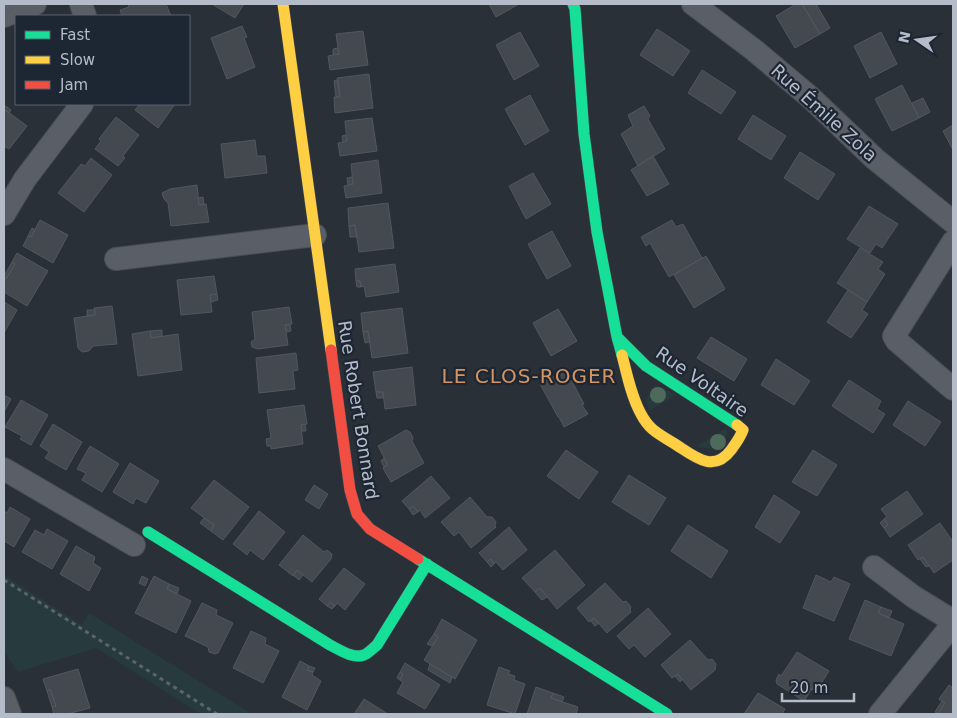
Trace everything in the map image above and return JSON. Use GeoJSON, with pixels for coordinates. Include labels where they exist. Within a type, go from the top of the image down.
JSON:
{"type":"FeatureCollection","features":[{"type":"Feature","properties":{"kind":"street"},"geometry":{"type":"LineString","coordinates":[[4,16],[35,4]]}},
{"type":"Feature","properties":{"kind":"street","name":"Rue Robert Bonnard"},"geometry":{"type":"LineString","coordinates":[[283,4],[348,480],[356,514],[370,529],[667,714]]}},
{"type":"Feature","properties":{"kind":"street","name":"Rue Émile Zola"},"geometry":{"type":"LineString","coordinates":[[694,4],[754,50],[810,98],[875,160],[953,222]]}},
{"type":"Feature","properties":{"kind":"street","name":"Rue Voltaire"},"geometry":{"type":"LineString","coordinates":[[575,6],[584,134],[597,232],[618,337],[634,399],[651,429],[692,455],[707,462],[726,458],[743,430],[646,366],[618,337]]}},
{"type":"Feature","properties":{"kind":"street"},"geometry":{"type":"LineString","coordinates":[[4,214],[25,179],[81,105]]}},
{"type":"Feature","properties":{"kind":"street"},"geometry":{"type":"LineString","coordinates":[[116,259],[315,235]]}},
{"type":"Feature","properties":{"kind":"street"},"geometry":{"type":"LineString","coordinates":[[953,242],[894,336],[897,341],[953,389]]}},
{"type":"Feature","properties":{"kind":"street"},"geometry":{"type":"LineString","coordinates":[[4,469],[141,538],[330,645],[357,656],[365,655],[377,645],[427,564]]}},
{"type":"Feature","properties":{"kind":"street"},"geometry":{"type":"LineString","coordinates":[[874,568],[953,622],[880,714]]}},
{"type":"Feature","properties":{"kind":"street"},"geometry":{"type":"LineString","coordinates":[[4,698],[10,714]]}},
{"type":"Feature","properties":{"kind":"path"},"geometry":{"type":"LineString","coordinates":[[4,580],[217,714]]}},
{"type":"Feature","properties":{"kind":"green space"},"geometry":{"type":"Polygon","coordinates":[[[657,386],[676,395],[649,411],[646,400],[653,388],[657,386]]]}},
{"type":"Feature","properties":{"kind":"green space"},"geometry":{"type":"Polygon","coordinates":[[[726,428],[728,432],[721,450],[696,447],[726,428]]]}},
{"type":"Feature","properties":{"kind":"green space"},"geometry":{"type":"Polygon","coordinates":[[[4,575],[82,625],[89,613],[252,714],[201,714],[96,648],[18,672],[4,651],[4,575]]]}},
{"type":"Feature","properties":{"kind":"building"},"geometry":{"type":"Polygon","coordinates":[[[128,4],[166,4],[171,15],[122,15],[120,10],[129,7],[128,4]]]}},
{"type":"Feature","properties":{"kind":"building"},"geometry":{"type":"Polygon","coordinates":[[[212,4],[244,4],[235,18],[212,4]]]}},
{"type":"Feature","properties":{"kind":"building"},"geometry":{"type":"Polygon","coordinates":[[[489,4],[519,4],[496,17],[489,4]]]}},
{"type":"Feature","properties":{"kind":"building"},"geometry":{"type":"Polygon","coordinates":[[[796,4],[802,4],[820,34],[795,48],[776,16],[796,4]]]}},
{"type":"Feature","properties":{"kind":"building"},"geometry":{"type":"Polygon","coordinates":[[[802,4],[816,4],[830,28],[820,34],[802,4]]]}},
{"type":"Feature","properties":{"kind":"building"},"geometry":{"type":"Polygon","coordinates":[[[242,26],[247,37],[244,38],[255,67],[227,79],[211,38],[242,26]]]}},
{"type":"Feature","properties":{"kind":"building"},"geometry":{"type":"Polygon","coordinates":[[[657,29],[690,51],[673,76],[640,55],[657,29]]]}},
{"type":"Feature","properties":{"kind":"building"},"geometry":{"type":"Polygon","coordinates":[[[363,31],[368,65],[330,70],[328,56],[339,54],[336,34],[363,31]]]}},
{"type":"Feature","properties":{"kind":"building"},"geometry":{"type":"Polygon","coordinates":[[[520,32],[539,66],[514,80],[496,45],[520,32]]]}},
{"type":"Feature","properties":{"kind":"building"},"geometry":{"type":"Polygon","coordinates":[[[881,32],[897,64],[870,78],[854,46],[881,32]]]}},
{"type":"Feature","properties":{"kind":"building"},"geometry":{"type":"Polygon","coordinates":[[[338,48],[339,54],[333,55],[333,49],[338,48]]]}},
{"type":"Feature","properties":{"kind":"building"},"geometry":{"type":"Polygon","coordinates":[[[702,70],[736,92],[721,114],[688,93],[702,70]]]}},
{"type":"Feature","properties":{"kind":"building"},"geometry":{"type":"Polygon","coordinates":[[[369,74],[373,108],[335,113],[334,97],[340,97],[337,78],[369,74]]]}},
{"type":"Feature","properties":{"kind":"building"},"geometry":{"type":"Polygon","coordinates":[[[338,80],[340,97],[336,97],[334,81],[338,80]]]}},
{"type":"Feature","properties":{"kind":"building"},"geometry":{"type":"Polygon","coordinates":[[[902,85],[919,118],[892,131],[875,99],[902,85]]]}},
{"type":"Feature","properties":{"kind":"building"},"geometry":{"type":"Polygon","coordinates":[[[530,95],[549,131],[525,145],[505,109],[530,95]]]}},
{"type":"Feature","properties":{"kind":"building"},"geometry":{"type":"Polygon","coordinates":[[[923,98],[930,112],[919,118],[912,103],[923,98]]]}},
{"type":"Feature","properties":{"kind":"building"},"geometry":{"type":"Polygon","coordinates":[[[4,105],[11,110],[9,113],[4,109],[4,105]]]}},
{"type":"Feature","properties":{"kind":"building"},"geometry":{"type":"Polygon","coordinates":[[[139,105],[174,105],[158,128],[135,110],[139,105]]]}},
{"type":"Feature","properties":{"kind":"building"},"geometry":{"type":"Polygon","coordinates":[[[644,106],[650,116],[648,119],[665,149],[638,166],[621,134],[633,126],[628,115],[644,106]]]}},
{"type":"Feature","properties":{"kind":"building"},"geometry":{"type":"Polygon","coordinates":[[[4,109],[27,126],[9,149],[4,146],[4,109]]]}},
{"type":"Feature","properties":{"kind":"building"},"geometry":{"type":"Polygon","coordinates":[[[753,115],[786,136],[771,160],[738,139],[753,115]]]}},
{"type":"Feature","properties":{"kind":"building"},"geometry":{"type":"Polygon","coordinates":[[[116,117],[139,135],[118,166],[95,149],[101,141],[99,139],[116,117]]]}},
{"type":"Feature","properties":{"kind":"building"},"geometry":{"type":"Polygon","coordinates":[[[372,118],[377,151],[340,156],[338,143],[347,141],[345,121],[372,118]]]}},
{"type":"Feature","properties":{"kind":"building"},"geometry":{"type":"Polygon","coordinates":[[[953,125],[953,150],[943,131],[953,125]]]}},
{"type":"Feature","properties":{"kind":"building"},"geometry":{"type":"Polygon","coordinates":[[[346,135],[347,141],[343,142],[342,136],[346,135]]]}},
{"type":"Feature","properties":{"kind":"building"},"geometry":{"type":"Polygon","coordinates":[[[255,140],[257,156],[265,156],[267,173],[225,178],[221,144],[255,140]]]}},
{"type":"Feature","properties":{"kind":"building"},"geometry":{"type":"Polygon","coordinates":[[[800,152],[835,174],[818,200],[784,178],[800,152]]]}},
{"type":"Feature","properties":{"kind":"building"},"geometry":{"type":"Polygon","coordinates":[[[653,156],[669,184],[647,196],[631,170],[653,156]]]}},
{"type":"Feature","properties":{"kind":"building"},"geometry":{"type":"Polygon","coordinates":[[[91,158],[112,175],[84,212],[58,193],[81,164],[85,166],[91,158]]]}},
{"type":"Feature","properties":{"kind":"building"},"geometry":{"type":"Polygon","coordinates":[[[378,160],[382,193],[346,198],[344,186],[353,184],[351,164],[378,160]]]}},
{"type":"Feature","properties":{"kind":"building"},"geometry":{"type":"Polygon","coordinates":[[[533,173],[551,204],[526,219],[509,186],[533,173]]]}},
{"type":"Feature","properties":{"kind":"building"},"geometry":{"type":"Polygon","coordinates":[[[352,177],[353,184],[348,185],[347,178],[352,177]]]}},
{"type":"Feature","properties":{"kind":"building"},"geometry":{"type":"Polygon","coordinates":[[[197,185],[199,205],[206,204],[209,222],[171,226],[168,203],[162,193],[170,189],[197,185]]]}},
{"type":"Feature","properties":{"kind":"building"},"geometry":{"type":"Polygon","coordinates":[[[203,197],[204,204],[199,205],[198,198],[203,197]]]}},
{"type":"Feature","properties":{"kind":"building"},"geometry":{"type":"Polygon","coordinates":[[[388,203],[394,248],[359,252],[355,225],[349,226],[348,208],[388,203]]]}},
{"type":"Feature","properties":{"kind":"building"},"geometry":{"type":"Polygon","coordinates":[[[869,206],[898,224],[882,248],[876,244],[870,253],[847,239],[869,206]]]}},
{"type":"Feature","properties":{"kind":"building"},"geometry":{"type":"Polygon","coordinates":[[[40,220],[68,235],[53,263],[23,246],[28,236],[31,237],[40,220]]]}},
{"type":"Feature","properties":{"kind":"building"},"geometry":{"type":"Polygon","coordinates":[[[672,220],[676,227],[683,224],[702,258],[669,277],[650,243],[646,246],[641,237],[672,220]]]}},
{"type":"Feature","properties":{"kind":"building"},"geometry":{"type":"Polygon","coordinates":[[[355,225],[357,237],[350,237],[349,226],[355,225]]]}},
{"type":"Feature","properties":{"kind":"building"},"geometry":{"type":"Polygon","coordinates":[[[32,228],[35,230],[31,237],[28,236],[32,228]]]}},
{"type":"Feature","properties":{"kind":"building"},"geometry":{"type":"Polygon","coordinates":[[[552,231],[571,266],[547,279],[528,244],[552,231]]]}},
{"type":"Feature","properties":{"kind":"building"},"geometry":{"type":"Polygon","coordinates":[[[860,248],[883,262],[878,269],[885,274],[867,302],[837,283],[860,248]]]}},
{"type":"Feature","properties":{"kind":"building"},"geometry":{"type":"Polygon","coordinates":[[[17,253],[48,271],[27,306],[4,292],[4,277],[6,279],[15,264],[12,262],[17,253]]]}},
{"type":"Feature","properties":{"kind":"building"},"geometry":{"type":"Polygon","coordinates":[[[706,256],[725,289],[694,308],[674,275],[706,256]]]}},
{"type":"Feature","properties":{"kind":"building"},"geometry":{"type":"Polygon","coordinates":[[[12,262],[15,264],[6,279],[4,276],[12,262]]]}},
{"type":"Feature","properties":{"kind":"building"},"geometry":{"type":"Polygon","coordinates":[[[395,264],[399,292],[366,297],[364,286],[361,287],[360,281],[356,281],[355,269],[395,264]]]}},
{"type":"Feature","properties":{"kind":"building"},"geometry":{"type":"Polygon","coordinates":[[[214,276],[217,294],[210,295],[212,312],[181,315],[177,280],[214,276]]]}},
{"type":"Feature","properties":{"kind":"building"},"geometry":{"type":"Polygon","coordinates":[[[356,281],[360,281],[361,287],[357,287],[356,281]]]}},
{"type":"Feature","properties":{"kind":"building"},"geometry":{"type":"Polygon","coordinates":[[[848,290],[867,302],[862,310],[868,314],[851,338],[827,322],[848,290]]]}},
{"type":"Feature","properties":{"kind":"building"},"geometry":{"type":"Polygon","coordinates":[[[217,294],[218,300],[211,302],[210,295],[217,294]]]}},
{"type":"Feature","properties":{"kind":"building"},"geometry":{"type":"Polygon","coordinates":[[[4,302],[17,310],[4,333],[4,302]]]}},
{"type":"Feature","properties":{"kind":"building"},"geometry":{"type":"Polygon","coordinates":[[[112,306],[117,344],[93,346],[89,351],[82,352],[78,348],[74,318],[95,315],[94,308],[112,306]]]}},
{"type":"Feature","properties":{"kind":"building"},"geometry":{"type":"Polygon","coordinates":[[[289,307],[292,324],[285,325],[288,345],[258,349],[252,347],[251,342],[255,339],[252,312],[289,307]]]}},
{"type":"Feature","properties":{"kind":"building"},"geometry":{"type":"Polygon","coordinates":[[[402,308],[408,353],[372,358],[368,331],[363,332],[361,313],[402,308]]]}},
{"type":"Feature","properties":{"kind":"building"},"geometry":{"type":"Polygon","coordinates":[[[558,309],[577,341],[551,356],[533,323],[558,309]]]}},
{"type":"Feature","properties":{"kind":"building"},"geometry":{"type":"Polygon","coordinates":[[[87,310],[95,310],[95,315],[87,316],[87,310]]]}},
{"type":"Feature","properties":{"kind":"building"},"geometry":{"type":"Polygon","coordinates":[[[285,325],[290,325],[291,331],[287,332],[285,325]]]}},
{"type":"Feature","properties":{"kind":"building"},"geometry":{"type":"Polygon","coordinates":[[[162,330],[162,336],[151,338],[150,331],[162,330]]]}},
{"type":"Feature","properties":{"kind":"building"},"geometry":{"type":"Polygon","coordinates":[[[150,331],[151,338],[178,334],[182,370],[138,376],[132,334],[150,331]]]}},
{"type":"Feature","properties":{"kind":"building"},"geometry":{"type":"Polygon","coordinates":[[[368,331],[370,342],[365,343],[363,332],[368,331]]]}},
{"type":"Feature","properties":{"kind":"building"},"geometry":{"type":"Polygon","coordinates":[[[711,337],[747,359],[734,381],[697,358],[711,337]]]}},
{"type":"Feature","properties":{"kind":"building"},"geometry":{"type":"Polygon","coordinates":[[[296,353],[298,370],[293,371],[295,389],[259,393],[256,358],[296,353]]]}},
{"type":"Feature","properties":{"kind":"building"},"geometry":{"type":"Polygon","coordinates":[[[776,359],[810,381],[794,405],[761,385],[776,359]]]}},
{"type":"Feature","properties":{"kind":"building"},"geometry":{"type":"Polygon","coordinates":[[[412,367],[416,405],[385,409],[383,392],[376,392],[373,372],[412,367]]]}},
{"type":"Feature","properties":{"kind":"building"},"geometry":{"type":"Polygon","coordinates":[[[566,370],[588,414],[564,427],[540,384],[566,370]]]}},
{"type":"Feature","properties":{"kind":"building"},"geometry":{"type":"Polygon","coordinates":[[[849,380],[881,401],[877,409],[885,414],[873,433],[832,406],[849,380]]]}},
{"type":"Feature","properties":{"kind":"building"},"geometry":{"type":"Polygon","coordinates":[[[376,392],[383,392],[383,398],[377,398],[376,392]]]}},
{"type":"Feature","properties":{"kind":"building"},"geometry":{"type":"Polygon","coordinates":[[[4,395],[11,399],[4,412],[4,395]]]}},
{"type":"Feature","properties":{"kind":"building"},"geometry":{"type":"Polygon","coordinates":[[[21,400],[48,415],[31,445],[20,439],[22,436],[5,427],[21,400]]]}},
{"type":"Feature","properties":{"kind":"building"},"geometry":{"type":"Polygon","coordinates":[[[908,401],[941,422],[925,446],[893,425],[908,401]]]}},
{"type":"Feature","properties":{"kind":"building"},"geometry":{"type":"Polygon","coordinates":[[[304,405],[307,424],[301,425],[303,444],[271,449],[271,446],[267,446],[266,439],[271,438],[267,410],[304,405]]]}},
{"type":"Feature","properties":{"kind":"building"},"geometry":{"type":"Polygon","coordinates":[[[53,424],[82,442],[66,470],[45,458],[49,452],[40,446],[53,424]]]}},
{"type":"Feature","properties":{"kind":"building"},"geometry":{"type":"Polygon","coordinates":[[[305,424],[306,431],[302,431],[301,425],[305,424]]]}},
{"type":"Feature","properties":{"kind":"building"},"geometry":{"type":"Polygon","coordinates":[[[406,430],[410,432],[413,438],[412,441],[424,463],[391,482],[383,468],[388,465],[378,446],[406,430]]]}},
{"type":"Feature","properties":{"kind":"building"},"geometry":{"type":"Polygon","coordinates":[[[90,446],[119,464],[102,492],[82,480],[86,473],[77,469],[90,446]]]}},
{"type":"Feature","properties":{"kind":"building"},"geometry":{"type":"Polygon","coordinates":[[[566,450],[598,472],[579,499],[547,476],[566,450]]]}},
{"type":"Feature","properties":{"kind":"building"},"geometry":{"type":"Polygon","coordinates":[[[813,450],[837,465],[817,496],[792,482],[813,450]]]}},
{"type":"Feature","properties":{"kind":"building"},"geometry":{"type":"Polygon","coordinates":[[[384,458],[388,465],[384,467],[381,461],[384,458]]]}},
{"type":"Feature","properties":{"kind":"building"},"geometry":{"type":"Polygon","coordinates":[[[130,463],[159,481],[146,503],[136,498],[133,504],[113,492],[130,463]]]}},
{"type":"Feature","properties":{"kind":"building"},"geometry":{"type":"Polygon","coordinates":[[[629,475],[666,498],[649,525],[612,502],[629,475]]]}},
{"type":"Feature","properties":{"kind":"building"},"geometry":{"type":"Polygon","coordinates":[[[431,476],[450,498],[425,518],[420,510],[418,512],[413,506],[409,509],[402,501],[431,476]]]}},
{"type":"Feature","properties":{"kind":"building"},"geometry":{"type":"Polygon","coordinates":[[[214,480],[249,507],[223,540],[211,531],[214,525],[191,508],[214,480]]]}},
{"type":"Feature","properties":{"kind":"building"},"geometry":{"type":"Polygon","coordinates":[[[314,485],[328,494],[319,509],[305,500],[314,485]]]}},
{"type":"Feature","properties":{"kind":"building"},"geometry":{"type":"Polygon","coordinates":[[[907,491],[923,514],[890,537],[884,528],[888,525],[884,519],[887,517],[881,509],[907,491]]]}},
{"type":"Feature","properties":{"kind":"building"},"geometry":{"type":"Polygon","coordinates":[[[774,495],[800,512],[780,543],[755,527],[774,495]]]}},
{"type":"Feature","properties":{"kind":"building"},"geometry":{"type":"Polygon","coordinates":[[[470,497],[487,517],[492,517],[496,522],[496,527],[471,548],[459,532],[454,536],[441,522],[470,497]]]}},
{"type":"Feature","properties":{"kind":"building"},"geometry":{"type":"Polygon","coordinates":[[[413,506],[418,512],[413,515],[409,509],[413,506]]]}},
{"type":"Feature","properties":{"kind":"building"},"geometry":{"type":"Polygon","coordinates":[[[10,507],[30,519],[14,547],[4,541],[4,511],[7,513],[10,507]]]}},
{"type":"Feature","properties":{"kind":"building"},"geometry":{"type":"Polygon","coordinates":[[[259,511],[285,532],[263,560],[250,550],[247,555],[233,544],[259,511]]]}},
{"type":"Feature","properties":{"kind":"building"},"geometry":{"type":"Polygon","coordinates":[[[204,518],[214,525],[211,531],[200,523],[204,518]]]}},
{"type":"Feature","properties":{"kind":"building"},"geometry":{"type":"Polygon","coordinates":[[[884,519],[888,525],[884,528],[880,523],[884,519]]]}},
{"type":"Feature","properties":{"kind":"building"},"geometry":{"type":"Polygon","coordinates":[[[940,523],[953,542],[953,560],[934,573],[923,557],[918,560],[908,545],[940,523]]]}},
{"type":"Feature","properties":{"kind":"building"},"geometry":{"type":"Polygon","coordinates":[[[688,525],[728,551],[711,578],[671,551],[688,525]]]}},
{"type":"Feature","properties":{"kind":"building"},"geometry":{"type":"Polygon","coordinates":[[[509,527],[527,550],[503,570],[496,562],[494,564],[491,559],[487,562],[479,553],[509,527]]]}},
{"type":"Feature","properties":{"kind":"building"},"geometry":{"type":"Polygon","coordinates":[[[47,529],[68,541],[52,569],[22,552],[35,530],[44,535],[47,529]]]}},
{"type":"Feature","properties":{"kind":"building"},"geometry":{"type":"Polygon","coordinates":[[[303,535],[324,552],[327,550],[332,554],[331,559],[312,582],[297,570],[293,576],[279,565],[303,535]]]}},
{"type":"Feature","properties":{"kind":"building"},"geometry":{"type":"Polygon","coordinates":[[[76,546],[95,557],[93,563],[101,568],[89,591],[60,574],[76,546]]]}},
{"type":"Feature","properties":{"kind":"building"},"geometry":{"type":"Polygon","coordinates":[[[555,550],[585,585],[557,609],[540,588],[535,592],[522,578],[555,550]]]}},
{"type":"Feature","properties":{"kind":"building"},"geometry":{"type":"Polygon","coordinates":[[[923,557],[929,566],[926,567],[920,559],[923,557]]]}},
{"type":"Feature","properties":{"kind":"building"},"geometry":{"type":"Polygon","coordinates":[[[491,559],[494,564],[491,567],[487,562],[491,559]]]}},
{"type":"Feature","properties":{"kind":"building"},"geometry":{"type":"Polygon","coordinates":[[[344,568],[365,584],[345,610],[337,603],[335,606],[330,602],[327,606],[319,599],[344,568]]]}},
{"type":"Feature","properties":{"kind":"building"},"geometry":{"type":"Polygon","coordinates":[[[297,570],[303,575],[299,580],[293,575],[297,570]]]}},
{"type":"Feature","properties":{"kind":"building"},"geometry":{"type":"Polygon","coordinates":[[[816,575],[831,582],[834,577],[850,584],[834,621],[803,608],[816,575]]]}},
{"type":"Feature","properties":{"kind":"building"},"geometry":{"type":"Polygon","coordinates":[[[142,576],[148,579],[145,586],[139,583],[142,576]]]}},
{"type":"Feature","properties":{"kind":"building"},"geometry":{"type":"Polygon","coordinates":[[[154,576],[169,584],[167,589],[191,601],[176,633],[135,613],[154,576]]]}},
{"type":"Feature","properties":{"kind":"building"},"geometry":{"type":"Polygon","coordinates":[[[605,583],[623,602],[626,601],[631,607],[631,612],[607,633],[594,618],[589,622],[577,608],[605,583]]]}},
{"type":"Feature","properties":{"kind":"building"},"geometry":{"type":"Polygon","coordinates":[[[169,584],[179,588],[177,594],[167,589],[169,584]]]}},
{"type":"Feature","properties":{"kind":"building"},"geometry":{"type":"Polygon","coordinates":[[[540,588],[547,597],[542,600],[535,592],[540,588]]]}},
{"type":"Feature","properties":{"kind":"building"},"geometry":{"type":"Polygon","coordinates":[[[865,600],[881,607],[878,613],[904,624],[891,656],[849,639],[865,600]]]}},
{"type":"Feature","properties":{"kind":"building"},"geometry":{"type":"Polygon","coordinates":[[[330,602],[335,606],[332,609],[327,606],[330,602]]]}},
{"type":"Feature","properties":{"kind":"building"},"geometry":{"type":"Polygon","coordinates":[[[202,603],[217,610],[216,615],[233,623],[218,653],[215,654],[209,652],[208,647],[185,636],[202,603]]]}},
{"type":"Feature","properties":{"kind":"building"},"geometry":{"type":"Polygon","coordinates":[[[881,607],[892,611],[889,618],[878,613],[881,607]]]}},
{"type":"Feature","properties":{"kind":"building"},"geometry":{"type":"Polygon","coordinates":[[[648,608],[671,634],[645,657],[634,645],[629,649],[617,636],[648,608]]]}},
{"type":"Feature","properties":{"kind":"building"},"geometry":{"type":"Polygon","coordinates":[[[594,618],[599,623],[595,626],[590,620],[594,618]]]}},
{"type":"Feature","properties":{"kind":"building"},"geometry":{"type":"Polygon","coordinates":[[[442,619],[477,640],[455,679],[424,660],[438,637],[434,634],[442,619]]]}},
{"type":"Feature","properties":{"kind":"building"},"geometry":{"type":"Polygon","coordinates":[[[251,631],[266,638],[265,644],[279,651],[263,683],[233,668],[251,631]]]}},
{"type":"Feature","properties":{"kind":"building"},"geometry":{"type":"Polygon","coordinates":[[[434,634],[438,637],[432,646],[427,644],[434,634]]]}},
{"type":"Feature","properties":{"kind":"building"},"geometry":{"type":"Polygon","coordinates":[[[690,640],[708,660],[712,659],[716,664],[715,670],[691,690],[678,674],[672,678],[661,665],[690,640]]]}},
{"type":"Feature","properties":{"kind":"building"},"geometry":{"type":"Polygon","coordinates":[[[797,652],[829,671],[819,687],[815,684],[804,701],[777,684],[776,680],[779,674],[781,676],[797,652]]]}},
{"type":"Feature","properties":{"kind":"building"},"geometry":{"type":"Polygon","coordinates":[[[300,661],[309,666],[307,670],[313,672],[312,675],[321,681],[307,710],[282,697],[300,661]]]}},
{"type":"Feature","properties":{"kind":"building"},"geometry":{"type":"Polygon","coordinates":[[[405,663],[440,685],[425,709],[397,693],[403,682],[400,680],[403,674],[400,672],[405,663]]]}},
{"type":"Feature","properties":{"kind":"building"},"geometry":{"type":"Polygon","coordinates":[[[430,664],[452,677],[450,683],[428,670],[430,664]]]}},
{"type":"Feature","properties":{"kind":"building"},"geometry":{"type":"Polygon","coordinates":[[[309,666],[315,668],[313,672],[307,670],[309,666]]]}},
{"type":"Feature","properties":{"kind":"building"},"geometry":{"type":"Polygon","coordinates":[[[499,667],[510,671],[508,674],[515,676],[514,680],[525,684],[515,714],[487,705],[499,667]]]}},
{"type":"Feature","properties":{"kind":"building"},"geometry":{"type":"Polygon","coordinates":[[[78,669],[90,708],[67,714],[54,714],[52,707],[56,706],[50,689],[47,691],[43,679],[78,669]]]}},
{"type":"Feature","properties":{"kind":"building"},"geometry":{"type":"Polygon","coordinates":[[[400,672],[403,674],[400,680],[397,678],[400,672]]]}},
{"type":"Feature","properties":{"kind":"building"},"geometry":{"type":"Polygon","coordinates":[[[678,674],[682,680],[680,682],[675,676],[678,674]]]}},
{"type":"Feature","properties":{"kind":"building"},"geometry":{"type":"Polygon","coordinates":[[[815,684],[818,686],[815,691],[811,689],[815,684]]]}},
{"type":"Feature","properties":{"kind":"building"},"geometry":{"type":"Polygon","coordinates":[[[949,685],[953,688],[953,714],[938,714],[945,703],[939,699],[949,685]]]}},
{"type":"Feature","properties":{"kind":"building"},"geometry":{"type":"Polygon","coordinates":[[[536,687],[553,693],[551,698],[578,707],[576,714],[527,714],[536,687]]]}},
{"type":"Feature","properties":{"kind":"building"},"geometry":{"type":"Polygon","coordinates":[[[50,689],[56,706],[52,707],[47,691],[50,689]]]}},
{"type":"Feature","properties":{"kind":"building"},"geometry":{"type":"Polygon","coordinates":[[[553,693],[564,697],[562,702],[551,698],[553,693]]]}},
{"type":"Feature","properties":{"kind":"building"},"geometry":{"type":"Polygon","coordinates":[[[758,693],[785,709],[782,714],[744,714],[758,693]]]}},
{"type":"Feature","properties":{"kind":"building"},"geometry":{"type":"Polygon","coordinates":[[[364,699],[388,714],[354,714],[364,699]]]}},
{"type":"Feature","properties":{"kind":"building"},"geometry":{"type":"Polygon","coordinates":[[[942,701],[945,703],[938,714],[935,712],[942,701]]]}},
{"type":"Feature","properties":{"kind":"traffic: fast"},"geometry":{"type":"LineString","coordinates":[[573,4],[575,9],[584,134],[597,232],[622,355]]}},
{"type":"Feature","properties":{"kind":"traffic: fast"},"geometry":{"type":"LineString","coordinates":[[617,337],[646,366],[737,425]]}},
{"type":"Feature","properties":{"kind":"traffic: fast"},"geometry":{"type":"LineString","coordinates":[[148,532],[330,645],[355,656],[366,654],[377,645],[427,564]]}},
{"type":"Feature","properties":{"kind":"traffic: fast"},"geometry":{"type":"LineString","coordinates":[[418,559],[667,714]]}},
{"type":"Feature","properties":{"kind":"traffic: slow"},"geometry":{"type":"LineString","coordinates":[[283,4],[331,350]]}},
{"type":"Feature","properties":{"kind":"traffic: slow"},"geometry":{"type":"LineString","coordinates":[[622,355],[632,392],[644,420],[655,432],[696,458],[710,462],[724,457],[741,436],[743,430],[737,425]]}},
{"type":"Feature","properties":{"kind":"traffic: jam"},"geometry":{"type":"LineString","coordinates":[[331,350],[350,490],[357,514],[370,529],[418,559]]}},
{"type":"Feature","properties":{"kind":"district","name":"LE CLOS-ROGER"},"geometry":{"type":"Point","coordinates":[529,376]}}]}
